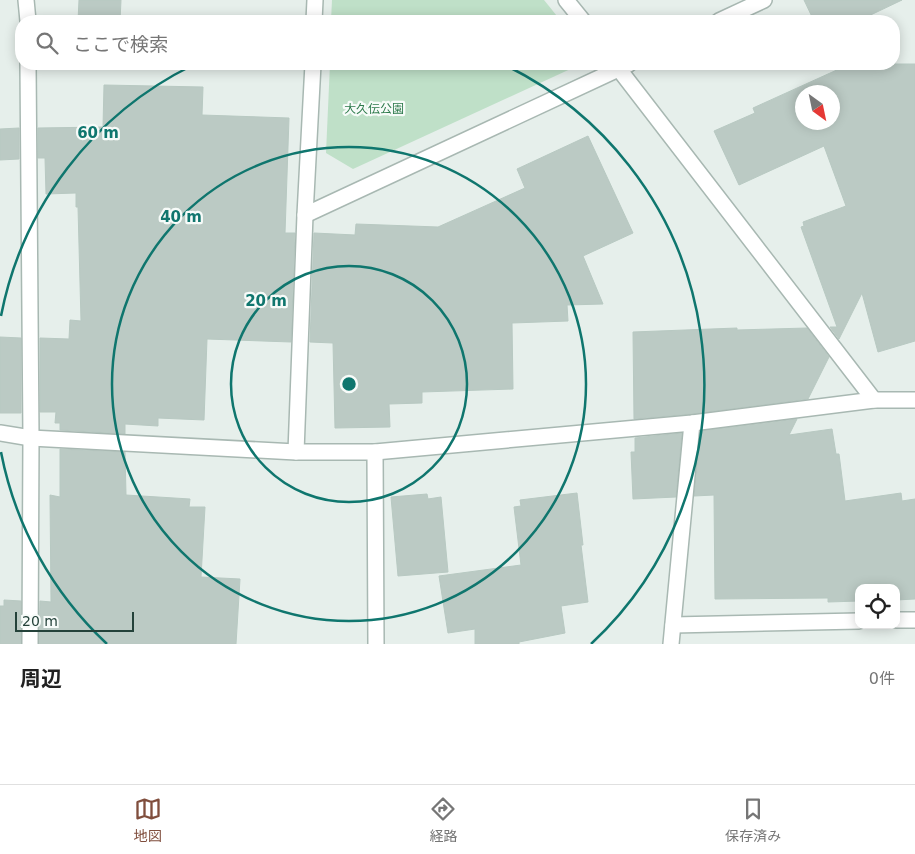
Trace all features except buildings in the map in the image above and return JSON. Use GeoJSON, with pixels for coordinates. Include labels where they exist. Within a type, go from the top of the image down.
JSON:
{"type":"FeatureCollection","features":[{"type":"Feature","properties":{"kind":"street"},"geometry":{"type":"LineString","coordinates":[[26,0],[27,15]]}},
{"type":"Feature","properties":{"kind":"street"},"geometry":{"type":"LineString","coordinates":[[314,15],[315,0]]}},
{"type":"Feature","properties":{"kind":"street"},"geometry":{"type":"LineString","coordinates":[[566,0],[577,15]]}},
{"type":"Feature","properties":{"kind":"street"},"geometry":{"type":"LineString","coordinates":[[732,15],[764,0]]}},
{"type":"Feature","properties":{"kind":"street"},"geometry":{"type":"LineString","coordinates":[[28,70],[31,438],[30,644]]}},
{"type":"Feature","properties":{"kind":"street"},"geometry":{"type":"LineString","coordinates":[[296,452],[304,215],[313,70]]}},
{"type":"Feature","properties":{"kind":"street"},"geometry":{"type":"LineString","coordinates":[[304,215],[610,70]]}},
{"type":"Feature","properties":{"kind":"street"},"geometry":{"type":"LineString","coordinates":[[625,70],[874,400]]}},
{"type":"Feature","properties":{"kind":"street"},"geometry":{"type":"LineString","coordinates":[[0,434],[31,438],[296,452],[375,452],[692,423],[874,400],[915,400]]}},
{"type":"Feature","properties":{"kind":"street"},"geometry":{"type":"LineString","coordinates":[[671,644],[692,423]]}},
{"type":"Feature","properties":{"kind":"street"},"geometry":{"type":"LineString","coordinates":[[375,452],[376,644]]}},
{"type":"Feature","properties":{"kind":"street"},"geometry":{"type":"LineString","coordinates":[[900,620],[915,620]]}},
{"type":"Feature","properties":{"kind":"street"},"geometry":{"type":"LineString","coordinates":[[673,625],[855,621]]}},
{"type":"Feature","properties":{"kind":"green space"},"geometry":{"type":"Polygon","coordinates":[[[332,0],[544,0],[556,15],[331,15],[332,0]]]}},
{"type":"Feature","properties":{"kind":"green space","name":"大久伝公園"},"geometry":{"type":"Polygon","coordinates":[[[330,70],[568,70],[353,169],[326,153],[330,70]]]}}]}
